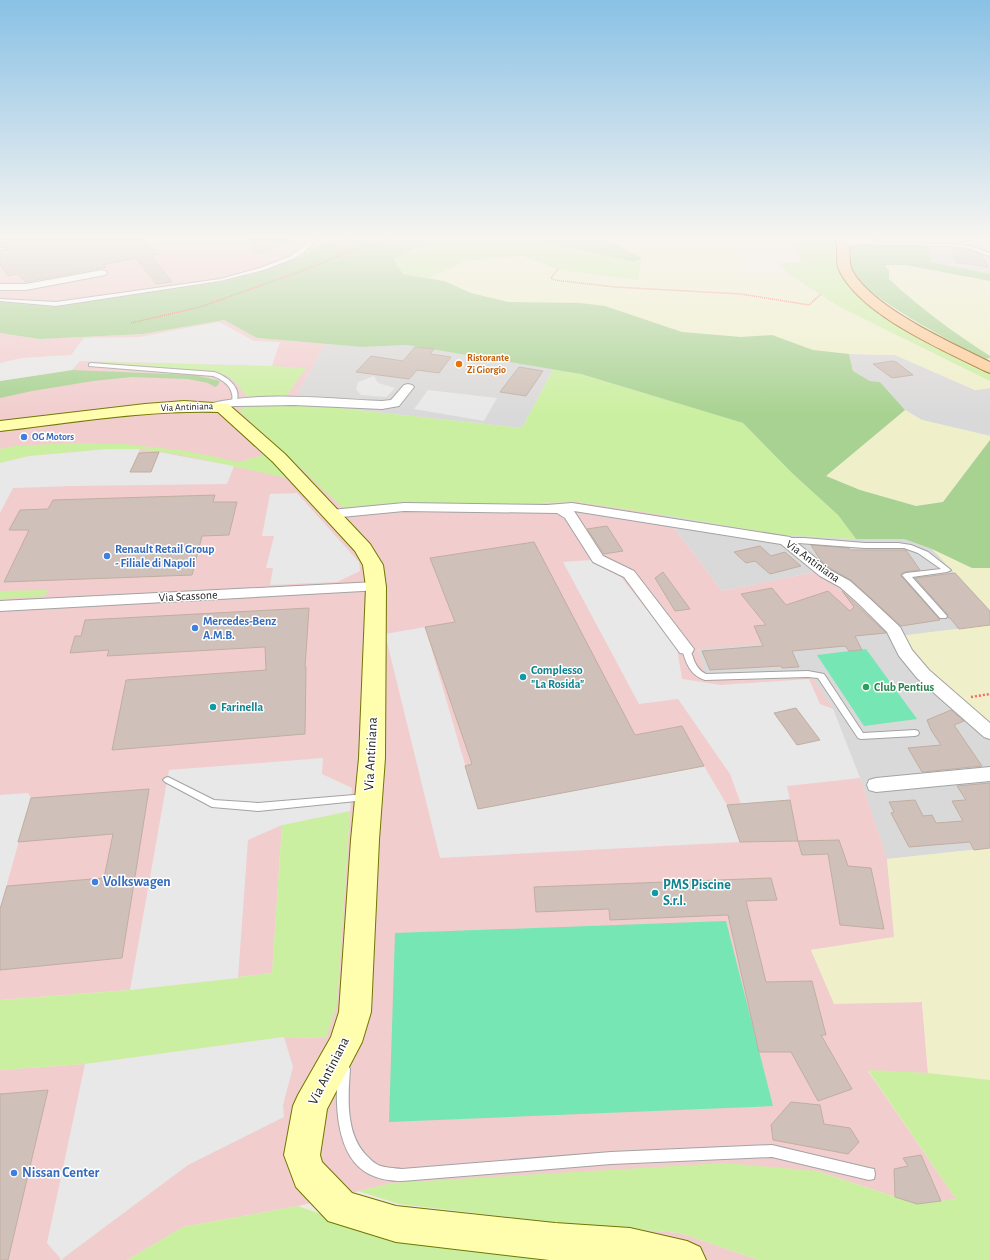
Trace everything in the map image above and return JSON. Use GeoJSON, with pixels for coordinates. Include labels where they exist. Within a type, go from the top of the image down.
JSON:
{"type":"FeatureCollection","features":[{"type":"Feature","properties":{"kind":"main road"},"geometry":{"type":"LineString","coordinates":[[869,298],[904,322],[988,365]]}},
{"type":"Feature","properties":{"kind":"street"},"geometry":{"type":"LineString","coordinates":[[216,406],[234,402],[294,401],[382,405],[395,403],[408,388]]}},
{"type":"Feature","properties":{"kind":"street","name":"Via Antiniana"},"geometry":{"type":"LineString","coordinates":[[0,426],[145,409],[184,406],[216,406],[225,409],[280,458],[363,548],[373,565],[376,587],[372,758],[368,797],[355,1012],[346,1042],[310,1106],[302,1155],[309,1174],[341,1208],[396,1224],[554,1242],[630,1247],[687,1260]]}},
{"type":"Feature","properties":{"kind":"street","name":"Via Antiniana"},"geometry":{"type":"LineString","coordinates":[[331,514],[404,507],[572,507],[588,508],[785,540],[825,573],[845,584],[869,606],[894,630],[905,652],[923,674],[990,733]]}},
{"type":"Feature","properties":{"kind":"street","name":"Via Antiniana"},"geometry":{"type":"LineString","coordinates":[[550,508],[560,509],[570,515],[598,559],[629,574],[686,649]]}},
{"type":"Feature","properties":{"kind":"street","name":"Via Scassone"},"geometry":{"type":"LineString","coordinates":[[0,606],[376,587]]}},
{"type":"Feature","properties":{"kind":"street"},"geometry":{"type":"LineString","coordinates":[[876,785],[990,774]]}},
{"type":"Feature","properties":{"kind":"lane"},"geometry":{"type":"LineString","coordinates":[[0,300],[56,304],[98,298]]}},
{"type":"Feature","properties":{"kind":"lane"},"geometry":{"type":"LineString","coordinates":[[91,365],[214,374],[226,380],[230,384],[235,393],[236,398],[234,402]]}},
{"type":"Feature","properties":{"kind":"lane"},"geometry":{"type":"LineString","coordinates":[[785,540],[804,540],[860,546],[897,544],[912,548],[947,570],[906,575],[943,616]]}},
{"type":"Feature","properties":{"kind":"lane"},"geometry":{"type":"LineString","coordinates":[[686,649],[691,666],[696,673],[706,677],[808,674],[821,676],[861,736],[915,733]]}},
{"type":"Feature","properties":{"kind":"lane"},"geometry":{"type":"LineString","coordinates":[[168,780],[212,803],[258,807],[368,797]]}},
{"type":"Feature","properties":{"kind":"lane"},"geometry":{"type":"LineString","coordinates":[[346,1042],[341,1098],[343,1116],[350,1140],[358,1155],[370,1168],[383,1174],[402,1175],[611,1158],[772,1151],[869,1174]]}},
{"type":"Feature","properties":{"kind":"path"},"geometry":{"type":"LineString","coordinates":[[132,323],[200,307],[226,298]]}},
{"type":"Feature","properties":{"kind":"path"},"geometry":{"type":"LineString","coordinates":[[764,298],[809,305],[817,298]]}},
{"type":"Feature","properties":{"kind":"shaded area"},"geometry":{"type":"Polygon","coordinates":[[[0,298],[116,298],[54,307],[0,302],[0,298]]]}},
{"type":"Feature","properties":{"kind":"shaded area"},"geometry":{"type":"Polygon","coordinates":[[[224,320],[257,338],[325,344],[292,403],[342,507],[578,502],[664,515],[722,591],[820,571],[891,633],[698,649],[706,677],[812,677],[833,709],[860,778],[887,859],[895,937],[811,950],[834,1003],[922,1002],[928,1073],[868,1071],[956,1199],[917,1204],[817,1171],[392,1183],[298,1206],[183,1227],[127,1260],[0,1260],[0,1070],[85,1064],[284,1037],[326,1038],[337,1003],[350,811],[282,825],[272,973],[130,990],[0,1000],[0,333],[39,339],[143,334],[224,320]]]}},
{"type":"Feature","properties":{"kind":"shaded area"},"geometry":{"type":"Polygon","coordinates":[[[219,322],[254,341],[280,342],[272,366],[80,361],[72,370],[0,381],[0,363],[22,358],[71,355],[84,338],[140,337],[219,322]]]}},
{"type":"Feature","properties":{"kind":"shaded area"},"geometry":{"type":"Polygon","coordinates":[[[325,344],[362,347],[406,345],[554,368],[522,428],[292,403],[325,344]]]}},
{"type":"Feature","properties":{"kind":"shaded area"},"geometry":{"type":"Polygon","coordinates":[[[849,354],[895,355],[975,390],[990,388],[990,436],[922,420],[905,410],[880,382],[870,381],[853,371],[849,354]]]}},
{"type":"Feature","properties":{"kind":"shaded area"},"geometry":{"type":"Polygon","coordinates":[[[374,376],[378,383],[395,388],[386,397],[361,395],[356,389],[358,382],[374,376]]]}},
{"type":"Feature","properties":{"kind":"shaded area"},"geometry":{"type":"Polygon","coordinates":[[[428,390],[497,398],[484,421],[414,409],[428,390]]]}},
{"type":"Feature","properties":{"kind":"shaded area"},"geometry":{"type":"Polygon","coordinates":[[[108,449],[140,449],[131,472],[151,472],[159,452],[234,466],[227,484],[13,488],[0,513],[0,463],[29,456],[108,449]]]}},
{"type":"Feature","properties":{"kind":"shaded area"},"geometry":{"type":"Polygon","coordinates":[[[297,493],[359,562],[360,571],[337,582],[270,585],[273,568],[266,568],[274,536],[262,536],[270,494],[297,493]]]}},
{"type":"Feature","properties":{"kind":"shaded area"},"geometry":{"type":"Polygon","coordinates":[[[664,515],[781,535],[856,539],[904,539],[932,549],[990,611],[990,625],[900,636],[990,726],[990,848],[887,859],[860,778],[833,709],[705,677],[698,648],[891,633],[820,571],[722,591],[664,515]]]}},
{"type":"Feature","properties":{"kind":"shaded area"},"geometry":{"type":"Polygon","coordinates":[[[591,560],[621,577],[677,648],[682,679],[721,685],[809,679],[820,704],[833,709],[860,778],[787,786],[790,800],[741,804],[730,774],[678,699],[639,704],[563,562],[591,560]]]}},
{"type":"Feature","properties":{"kind":"shaded area"},"geometry":{"type":"Polygon","coordinates":[[[425,627],[478,809],[704,766],[727,805],[740,842],[440,858],[385,634],[425,627]]]}},
{"type":"Feature","properties":{"kind":"shaded area"},"geometry":{"type":"Polygon","coordinates":[[[323,758],[322,774],[352,788],[350,811],[282,825],[248,840],[238,978],[130,990],[169,770],[323,758]]]}},
{"type":"Feature","properties":{"kind":"shaded area"},"geometry":{"type":"Polygon","coordinates":[[[28,793],[31,798],[0,909],[0,795],[28,793]]]}},
{"type":"Feature","properties":{"kind":"shaded area"},"geometry":{"type":"Polygon","coordinates":[[[284,1037],[293,1067],[283,1105],[284,1117],[188,1165],[62,1259],[63,1260],[60,1260],[61,1259],[47,1243],[85,1064],[284,1037]]]}},
{"type":"Feature","properties":{"kind":"shaded area"},"geometry":{"type":"Polygon","coordinates":[[[644,1230],[680,1233],[759,1260],[643,1260],[644,1230]]]}},
{"type":"Feature","properties":{"kind":"green space"},"geometry":{"type":"Polygon","coordinates":[[[116,298],[491,298],[508,302],[580,303],[605,306],[682,332],[741,337],[772,335],[813,350],[849,354],[853,371],[870,381],[880,382],[905,410],[826,476],[860,490],[916,506],[943,502],[990,440],[990,568],[972,568],[932,549],[904,539],[856,539],[838,515],[792,473],[743,423],[581,374],[407,345],[362,347],[257,338],[224,320],[143,334],[39,339],[0,333],[0,302],[54,307],[116,298]]]}},
{"type":"Feature","properties":{"kind":"green space"},"geometry":{"type":"Polygon","coordinates":[[[491,298],[826,298],[840,307],[990,381],[990,388],[975,390],[895,355],[849,354],[813,350],[772,335],[741,337],[682,332],[605,306],[580,303],[508,302],[491,298]]]}},
{"type":"Feature","properties":{"kind":"green space"},"geometry":{"type":"Polygon","coordinates":[[[826,298],[861,298],[878,311],[990,373],[990,381],[840,307],[826,298]]]}},
{"type":"Feature","properties":{"kind":"green space"},"geometry":{"type":"Polygon","coordinates":[[[879,298],[910,298],[938,320],[990,356],[990,358],[984,359],[879,298]]]}},
{"type":"Feature","properties":{"kind":"green space"},"geometry":{"type":"Polygon","coordinates":[[[910,298],[990,298],[990,356],[963,339],[910,298]]]}},
{"type":"Feature","properties":{"kind":"green space"},"geometry":{"type":"Polygon","coordinates":[[[104,362],[306,368],[284,399],[255,398],[245,395],[232,379],[213,371],[103,364],[104,362]]]}},
{"type":"Feature","properties":{"kind":"green space"},"geometry":{"type":"Polygon","coordinates":[[[554,368],[581,374],[743,423],[792,473],[838,515],[856,539],[781,535],[578,502],[342,507],[239,411],[245,406],[292,403],[522,428],[554,368]]]}},
{"type":"Feature","properties":{"kind":"green space"},"geometry":{"type":"Polygon","coordinates":[[[72,370],[195,375],[220,381],[215,387],[208,383],[188,379],[131,377],[93,381],[0,398],[0,381],[72,370]]]}},
{"type":"Feature","properties":{"kind":"green space"},"geometry":{"type":"Polygon","coordinates":[[[905,410],[922,420],[990,436],[990,440],[943,502],[916,506],[860,490],[826,476],[905,410]]]}},
{"type":"Feature","properties":{"kind":"green space"},"geometry":{"type":"Polygon","coordinates":[[[70,443],[125,444],[186,451],[239,462],[264,455],[287,478],[181,455],[140,449],[108,449],[29,456],[0,463],[0,449],[16,446],[70,443]]]}},
{"type":"Feature","properties":{"kind":"green space"},"geometry":{"type":"Polygon","coordinates":[[[932,549],[971,568],[990,568],[990,611],[932,549]]]}},
{"type":"Feature","properties":{"kind":"green space"},"geometry":{"type":"Polygon","coordinates":[[[48,590],[45,596],[0,599],[0,591],[48,590]]]}},
{"type":"Feature","properties":{"kind":"green space"},"geometry":{"type":"Polygon","coordinates":[[[990,625],[990,726],[949,694],[899,636],[990,625]]]}},
{"type":"Feature","properties":{"kind":"green space","name":"Club Pentius"},"geometry":{"type":"Polygon","coordinates":[[[866,649],[917,719],[864,726],[817,655],[866,649]]]}},
{"type":"Feature","properties":{"kind":"green space"},"geometry":{"type":"Polygon","coordinates":[[[350,811],[337,1004],[326,1038],[284,1037],[85,1064],[0,1070],[0,1000],[130,990],[272,973],[282,825],[350,811]]]}},
{"type":"Feature","properties":{"kind":"green space"},"geometry":{"type":"Polygon","coordinates":[[[990,848],[990,1080],[928,1073],[922,1002],[834,1004],[811,950],[894,937],[887,859],[990,848]]]}},
{"type":"Feature","properties":{"kind":"green space"},"geometry":{"type":"Polygon","coordinates":[[[726,921],[773,1106],[389,1122],[395,933],[726,921]]]}},
{"type":"Feature","properties":{"kind":"green space"},"geometry":{"type":"Polygon","coordinates":[[[868,1070],[928,1073],[990,1080],[990,1260],[759,1260],[680,1233],[550,1222],[399,1204],[358,1191],[392,1183],[725,1163],[817,1171],[917,1204],[956,1199],[868,1070]]]}},
{"type":"Feature","properties":{"kind":"green space"},"geometry":{"type":"Polygon","coordinates":[[[298,1206],[337,1220],[610,1260],[127,1260],[183,1227],[298,1206]]]}},
{"type":"Feature","properties":{"kind":"building"},"geometry":{"type":"Polygon","coordinates":[[[415,347],[434,349],[430,354],[451,357],[439,373],[417,370],[409,379],[356,372],[371,356],[403,361],[415,347]]]}},
{"type":"Feature","properties":{"kind":"building"},"geometry":{"type":"Polygon","coordinates":[[[892,361],[896,362],[913,375],[892,378],[873,364],[892,361]]]}},
{"type":"Feature","properties":{"kind":"building"},"geometry":{"type":"Polygon","coordinates":[[[519,367],[543,371],[526,396],[500,392],[519,367]]]}},
{"type":"Feature","properties":{"kind":"building"},"geometry":{"type":"Polygon","coordinates":[[[159,452],[151,472],[130,472],[139,453],[159,452]]]}},
{"type":"Feature","properties":{"kind":"building","name":"Renault Retail Group - Filiale di Napoli"},"geometry":{"type":"Polygon","coordinates":[[[215,495],[213,502],[237,502],[229,535],[202,536],[192,575],[4,582],[29,530],[9,530],[20,510],[48,509],[53,500],[215,495]]]}},
{"type":"Feature","properties":{"kind":"building"},"geometry":{"type":"Polygon","coordinates":[[[607,526],[623,551],[604,554],[587,529],[607,526]]]}},
{"type":"Feature","properties":{"kind":"building","name":"Complesso \"La Rosida\""},"geometry":{"type":"Polygon","coordinates":[[[534,542],[635,735],[682,726],[704,766],[478,809],[465,766],[472,764],[425,627],[455,622],[430,558],[534,542]]]}},
{"type":"Feature","properties":{"kind":"building"},"geometry":{"type":"Polygon","coordinates":[[[811,545],[849,548],[850,550],[906,550],[920,570],[905,572],[901,574],[901,576],[940,620],[901,626],[851,580],[831,569],[821,561],[811,545]]]}},
{"type":"Feature","properties":{"kind":"building"},"geometry":{"type":"Polygon","coordinates":[[[760,546],[771,556],[785,552],[801,566],[770,574],[755,561],[746,563],[734,552],[760,546]]]}},
{"type":"Feature","properties":{"kind":"building"},"geometry":{"type":"Polygon","coordinates":[[[663,572],[690,609],[675,611],[655,578],[663,572]]]}},
{"type":"Feature","properties":{"kind":"building"},"geometry":{"type":"Polygon","coordinates":[[[955,573],[990,611],[990,625],[959,629],[915,578],[955,573]]]}},
{"type":"Feature","properties":{"kind":"building"},"geometry":{"type":"Polygon","coordinates":[[[772,588],[786,605],[828,591],[850,611],[854,607],[842,591],[886,633],[855,636],[862,650],[849,651],[845,646],[792,651],[799,667],[782,668],[781,666],[710,670],[702,651],[763,646],[754,626],[766,625],[741,594],[772,588]]]}},
{"type":"Feature","properties":{"kind":"building"},"geometry":{"type":"Polygon","coordinates":[[[309,608],[305,667],[305,734],[112,750],[126,680],[266,670],[265,647],[107,656],[109,650],[70,653],[75,636],[81,636],[85,620],[309,608]]]}},
{"type":"Feature","properties":{"kind":"building"},"geometry":{"type":"Polygon","coordinates":[[[796,708],[820,740],[797,745],[774,713],[796,708]]]}},
{"type":"Feature","properties":{"kind":"building"},"geometry":{"type":"Polygon","coordinates":[[[951,710],[964,721],[954,725],[982,766],[922,772],[908,748],[941,745],[931,730],[927,720],[951,710]]]}},
{"type":"Feature","properties":{"kind":"building"},"geometry":{"type":"Polygon","coordinates":[[[990,783],[990,848],[974,850],[970,842],[909,847],[891,813],[894,812],[889,802],[915,800],[923,816],[932,815],[936,823],[963,821],[952,801],[966,800],[957,786],[990,783]]]}},
{"type":"Feature","properties":{"kind":"building","name":"Volkswagen"},"geometry":{"type":"Polygon","coordinates":[[[149,789],[122,958],[0,970],[0,909],[7,886],[104,878],[113,834],[18,842],[31,798],[149,789]]]}},
{"type":"Feature","properties":{"kind":"building"},"geometry":{"type":"Polygon","coordinates":[[[790,800],[798,841],[740,842],[727,805],[790,800]]]}},
{"type":"Feature","properties":{"kind":"building"},"geometry":{"type":"Polygon","coordinates":[[[839,840],[848,866],[871,868],[884,929],[840,925],[828,854],[802,855],[798,841],[839,840]]]}},
{"type":"Feature","properties":{"kind":"building"},"geometry":{"type":"Polygon","coordinates":[[[771,878],[777,900],[746,901],[766,982],[812,981],[826,1035],[821,1035],[852,1089],[818,1101],[791,1052],[759,1052],[728,915],[610,920],[609,909],[536,912],[534,887],[771,878]]]}},
{"type":"Feature","properties":{"kind":"building","name":"Nissan Center"},"geometry":{"type":"Polygon","coordinates":[[[48,1090],[8,1260],[0,1260],[0,1094],[48,1090]]]}},
{"type":"Feature","properties":{"kind":"building"},"geometry":{"type":"Polygon","coordinates":[[[791,1102],[820,1105],[824,1124],[850,1128],[859,1142],[848,1154],[773,1140],[771,1125],[791,1102]]]}},
{"type":"Feature","properties":{"kind":"building"},"geometry":{"type":"Polygon","coordinates":[[[921,1155],[941,1201],[917,1204],[895,1197],[894,1169],[908,1166],[903,1158],[921,1155]]]}},
{"type":"Feature","properties":{"kind":"place","name":"Ristorante Zi Giorgio"},"geometry":{"type":"Point","coordinates":[459,364]}},
{"type":"Feature","properties":{"kind":"place","name":"OG Motors"},"geometry":{"type":"Point","coordinates":[24,437]}},
{"type":"Feature","properties":{"kind":"place","name":"Renault Retail Group - Filiale di Napoli"},"geometry":{"type":"Point","coordinates":[107,556]}},
{"type":"Feature","properties":{"kind":"place","name":"Mercedes-Benz A.M.B."},"geometry":{"type":"Point","coordinates":[195,628]}},
{"type":"Feature","properties":{"kind":"place","name":"Complesso \"La Rosida\""},"geometry":{"type":"Point","coordinates":[523,677]}},
{"type":"Feature","properties":{"kind":"place","name":"Club Pentius"},"geometry":{"type":"Point","coordinates":[866,687]}},
{"type":"Feature","properties":{"kind":"place","name":"Farinella"},"geometry":{"type":"Point","coordinates":[213,707]}},
{"type":"Feature","properties":{"kind":"place","name":"Volkswagen"},"geometry":{"type":"Point","coordinates":[95,882]}},
{"type":"Feature","properties":{"kind":"place","name":"PMS Piscine S.r.l."},"geometry":{"type":"Point","coordinates":[655,893]}},
{"type":"Feature","properties":{"kind":"place","name":"Nissan Center"},"geometry":{"type":"Point","coordinates":[14,1173]}}]}
